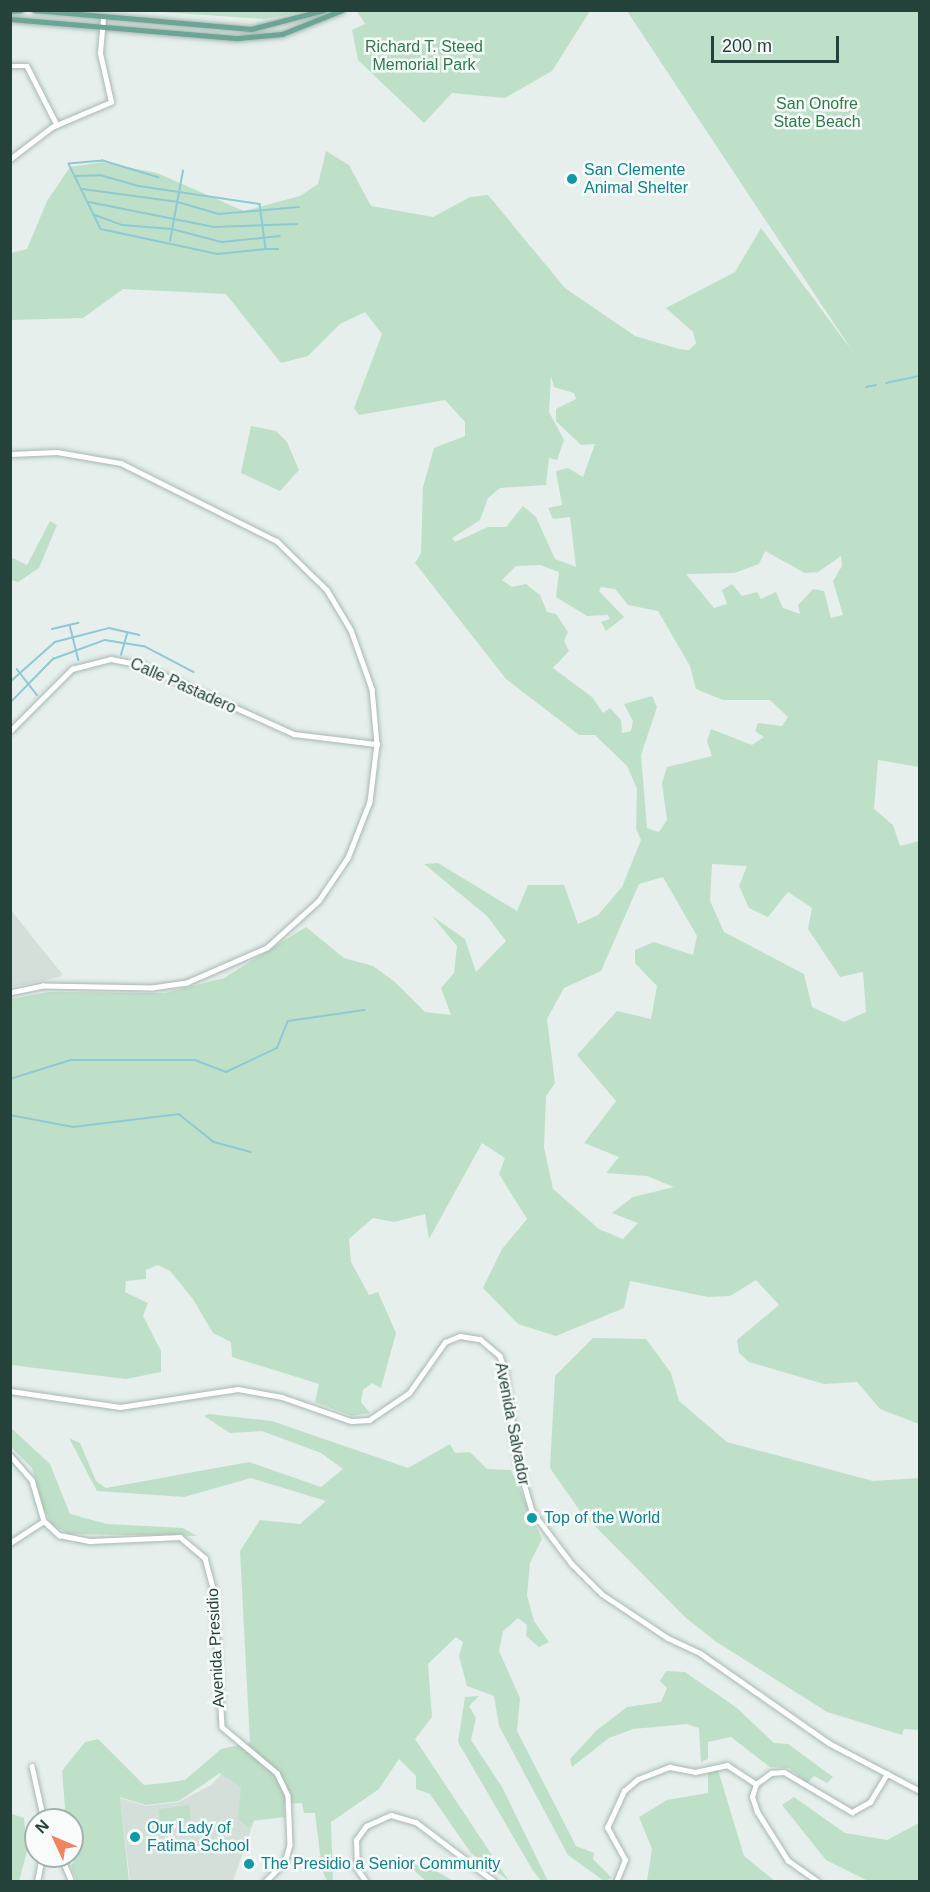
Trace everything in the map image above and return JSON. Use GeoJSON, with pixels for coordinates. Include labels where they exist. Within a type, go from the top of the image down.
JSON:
{"type":"FeatureCollection","features":[{"type":"Feature","properties":{"kind":"main road"},"geometry":{"type":"LineString","coordinates":[[10,11],[21,10]]}},
{"type":"Feature","properties":{"kind":"main road"},"geometry":{"type":"LineString","coordinates":[[34,10],[251,29],[324,10]]}},
{"type":"Feature","properties":{"kind":"main road"},"geometry":{"type":"LineString","coordinates":[[10,19],[258,37],[309,26],[342,10]]}},
{"type":"Feature","properties":{"kind":"street"},"geometry":{"type":"LineString","coordinates":[[10,159],[57,125],[111,102],[101,58],[103,17]]}},
{"type":"Feature","properties":{"kind":"street"},"geometry":{"type":"LineString","coordinates":[[10,66],[27,66],[57,125]]}},
{"type":"Feature","properties":{"kind":"street"},"geometry":{"type":"LineString","coordinates":[[10,454],[57,452],[121,463],[277,541],[327,590],[351,630],[372,689],[377,744],[370,802],[348,858],[319,901],[267,948],[187,983],[152,988],[43,986],[10,993]]}},
{"type":"Feature","properties":{"kind":"street","name":"Calle Pastadero"},"geometry":{"type":"LineString","coordinates":[[10,731],[72,669],[111,659],[141,665],[294,734],[377,744]]}},
{"type":"Feature","properties":{"kind":"street","name":"Avenida Salvador"},"geometry":{"type":"LineString","coordinates":[[10,1391],[120,1407],[238,1389],[282,1397],[351,1421],[369,1420],[409,1393],[445,1342],[460,1336],[480,1339],[500,1356],[506,1370],[518,1463],[532,1511],[572,1564],[602,1593],[668,1638],[887,1774],[920,1791]]}},
{"type":"Feature","properties":{"kind":"street"},"geometry":{"type":"LineString","coordinates":[[10,1455],[32,1480],[44,1521],[10,1543]]}},
{"type":"Feature","properties":{"kind":"street","name":"Avenida Presidio"},"geometry":{"type":"LineString","coordinates":[[44,1521],[74,1541],[180,1537],[205,1558],[214,1591],[222,1727],[277,1773],[288,1796],[290,1845],[285,1862],[266,1881]]}},
{"type":"Feature","properties":{"kind":"street"},"geometry":{"type":"LineString","coordinates":[[616,1881],[625,1860],[607,1828],[624,1791],[653,1770],[695,1772],[727,1765],[756,1784]]}},
{"type":"Feature","properties":{"kind":"street"},"geometry":{"type":"LineString","coordinates":[[32,1766],[41,1808]]}},
{"type":"Feature","properties":{"kind":"street"},"geometry":{"type":"LineString","coordinates":[[818,1881],[788,1861],[757,1812],[752,1797],[756,1784],[771,1773],[784,1772],[852,1812],[870,1802],[887,1774]]}},
{"type":"Feature","properties":{"kind":"street"},"geometry":{"type":"LineString","coordinates":[[366,1881],[357,1869],[356,1840],[366,1826],[391,1815],[416,1822],[495,1881]]}},
{"type":"Feature","properties":{"kind":"shaded area"},"geometry":{"type":"Polygon","coordinates":[[[11,910],[62,974],[60,977],[11,987],[11,910]]]}},
{"type":"Feature","properties":{"kind":"shaded area"},"geometry":{"type":"Polygon","coordinates":[[[228,1767],[283,1791],[285,1817],[254,1821],[233,1881],[130,1881],[120,1798],[146,1806],[179,1802],[211,1785],[228,1767]]]}},
{"type":"Feature","properties":{"kind":"green space","name":"Richard T. Steed Memorial Park"},"geometry":{"type":"Polygon","coordinates":[[[356,10],[590,11],[552,71],[505,98],[452,93],[424,123],[358,60],[352,30],[365,24],[356,10]]]}},
{"type":"Feature","properties":{"kind":"green space"},"geometry":{"type":"Polygon","coordinates":[[[146,11],[310,11],[264,19],[146,11]]]}},
{"type":"Feature","properties":{"kind":"green space","name":"San Onofre State Beach"},"geometry":{"type":"Polygon","coordinates":[[[627,11],[919,11],[919,767],[878,760],[874,809],[893,825],[900,846],[919,841],[919,1424],[880,1409],[857,1382],[824,1384],[749,1362],[739,1353],[737,1340],[779,1305],[756,1280],[730,1296],[708,1297],[630,1281],[624,1308],[556,1336],[518,1324],[483,1288],[502,1249],[527,1219],[499,1174],[505,1158],[482,1143],[429,1239],[425,1214],[394,1222],[373,1218],[349,1239],[351,1262],[369,1295],[378,1292],[396,1333],[381,1388],[372,1383],[363,1390],[361,1402],[370,1413],[352,1416],[315,1402],[319,1384],[232,1357],[231,1342],[213,1333],[193,1299],[170,1271],[158,1265],[146,1270],[146,1279],[126,1281],[125,1292],[148,1303],[143,1316],[161,1351],[161,1372],[126,1379],[11,1365],[11,999],[48,992],[165,993],[224,978],[306,927],[344,958],[373,966],[395,982],[425,1012],[451,1015],[441,988],[454,973],[457,946],[432,916],[465,939],[476,972],[506,941],[487,916],[424,864],[438,863],[517,911],[528,885],[564,885],[578,924],[598,915],[622,887],[641,840],[636,829],[637,789],[627,766],[595,735],[579,735],[506,679],[415,563],[421,553],[423,487],[434,448],[465,436],[465,422],[445,400],[359,415],[354,408],[382,334],[365,312],[340,324],[308,356],[281,363],[226,294],[123,289],[83,318],[11,320],[11,253],[27,249],[47,201],[70,167],[102,162],[157,173],[244,211],[300,196],[318,184],[326,151],[349,165],[371,206],[433,217],[470,197],[488,195],[565,288],[635,336],[689,350],[696,343],[693,332],[666,308],[735,272],[761,228],[853,352],[627,11]],[[551,376],[549,412],[564,440],[557,460],[549,458],[546,485],[500,488],[488,498],[480,520],[452,538],[455,542],[488,527],[506,527],[523,506],[536,517],[555,559],[576,567],[570,517],[553,519],[548,508],[562,505],[556,471],[568,468],[583,477],[595,444],[581,445],[556,421],[556,409],[576,399],[574,393],[554,387],[551,376]],[[765,551],[759,564],[734,573],[686,574],[714,608],[727,604],[722,590],[732,584],[742,596],[757,592],[761,599],[776,592],[783,608],[800,614],[798,605],[813,589],[824,591],[831,618],[843,615],[833,581],[842,566],[841,556],[818,572],[805,573],[765,551]],[[540,565],[516,566],[502,580],[512,587],[526,584],[540,595],[547,612],[556,614],[568,632],[564,641],[569,651],[553,668],[592,697],[603,713],[610,708],[621,720],[622,733],[631,731],[633,721],[624,704],[652,696],[657,707],[641,755],[647,828],[659,832],[667,820],[662,783],[667,767],[712,756],[707,741],[711,729],[752,745],[764,737],[755,731],[758,723],[782,726],[788,717],[770,700],[723,700],[696,689],[690,666],[658,611],[628,605],[615,589],[601,587],[599,591],[624,617],[606,631],[601,622],[610,619],[608,615],[587,616],[556,597],[559,572],[540,565]],[[712,864],[710,901],[724,932],[804,974],[812,1007],[844,1022],[866,1012],[863,972],[840,977],[808,929],[812,908],[788,892],[768,917],[749,908],[739,886],[747,866],[712,864]],[[663,877],[639,884],[601,971],[564,988],[547,1019],[555,1083],[546,1096],[544,1147],[553,1189],[599,1229],[623,1239],[638,1223],[612,1213],[633,1197],[674,1187],[647,1176],[606,1173],[619,1157],[584,1143],[616,1101],[577,1055],[617,1011],[651,1019],[657,986],[635,963],[635,950],[654,942],[693,955],[697,936],[663,877]]]}},
{"type":"Feature","properties":{"kind":"green space"},"geometry":{"type":"Polygon","coordinates":[[[251,426],[276,431],[287,442],[299,470],[280,491],[241,473],[251,426]]]}},
{"type":"Feature","properties":{"kind":"green space"},"geometry":{"type":"Polygon","coordinates":[[[50,521],[57,525],[39,568],[18,582],[11,580],[11,557],[27,565],[50,521]]]}},
{"type":"Feature","properties":{"kind":"green space"},"geometry":{"type":"Polygon","coordinates":[[[593,1338],[646,1339],[671,1373],[679,1401],[727,1442],[873,1481],[919,1478],[919,1730],[904,1729],[902,1735],[827,1712],[715,1641],[686,1618],[580,1511],[550,1468],[555,1376],[593,1338]]]}},
{"type":"Feature","properties":{"kind":"green space"},"geometry":{"type":"Polygon","coordinates":[[[209,1414],[272,1421],[408,1468],[450,1444],[455,1453],[470,1452],[487,1469],[511,1470],[542,1539],[530,1563],[527,1595],[534,1621],[549,1642],[539,1647],[526,1636],[527,1625],[518,1618],[503,1631],[499,1651],[520,1698],[517,1731],[576,1846],[594,1853],[593,1859],[612,1878],[604,1881],[568,1855],[499,1726],[494,1696],[467,1686],[459,1656],[463,1642],[456,1637],[428,1664],[432,1717],[415,1739],[509,1881],[471,1853],[430,1794],[416,1789],[416,1776],[399,1759],[379,1789],[331,1822],[333,1881],[327,1881],[322,1870],[315,1813],[304,1813],[302,1803],[284,1804],[284,1817],[254,1820],[249,1828],[238,1819],[241,1787],[220,1773],[179,1801],[146,1805],[120,1797],[129,1881],[77,1881],[72,1868],[84,1868],[84,1808],[65,1808],[62,1771],[85,1742],[98,1739],[144,1785],[185,1780],[221,1749],[250,1743],[240,1551],[260,1520],[300,1524],[326,1501],[251,1478],[184,1497],[97,1491],[69,1438],[80,1443],[96,1481],[106,1488],[249,1462],[321,1487],[343,1469],[321,1453],[262,1431],[230,1433],[204,1416],[209,1414]]]}},
{"type":"Feature","properties":{"kind":"green space"},"geometry":{"type":"Polygon","coordinates":[[[10,1427],[50,1464],[70,1514],[107,1524],[183,1528],[197,1536],[68,1534],[52,1524],[42,1506],[32,1468],[11,1447],[10,1427]]]}},
{"type":"Feature","properties":{"kind":"green space"},"geometry":{"type":"Polygon","coordinates":[[[666,1671],[685,1672],[737,1708],[774,1743],[788,1744],[833,1777],[827,1783],[814,1776],[807,1783],[789,1768],[770,1767],[731,1737],[708,1742],[708,1759],[701,1762],[699,1728],[687,1724],[633,1729],[609,1738],[572,1767],[570,1759],[597,1730],[627,1707],[661,1702],[667,1688],[660,1681],[666,1671]]]}},
{"type":"Feature","properties":{"kind":"green space"},"geometry":{"type":"Polygon","coordinates":[[[479,1696],[469,1706],[476,1718],[471,1740],[502,1787],[548,1881],[541,1881],[532,1869],[458,1742],[465,1697],[479,1696]]]}},
{"type":"Feature","properties":{"kind":"green space"},"geometry":{"type":"Polygon","coordinates":[[[718,1770],[744,1856],[775,1881],[647,1881],[652,1849],[639,1817],[667,1800],[708,1793],[708,1773],[718,1770]]]}},
{"type":"Feature","properties":{"kind":"green space"},"geometry":{"type":"Polygon","coordinates":[[[794,1797],[845,1833],[887,1840],[919,1823],[919,1881],[868,1881],[826,1860],[782,1805],[794,1797]]]}},
{"type":"Feature","properties":{"kind":"green space"},"geometry":{"type":"Polygon","coordinates":[[[189,1805],[191,1820],[160,1824],[158,1809],[189,1805]]]}},
{"type":"Feature","properties":{"kind":"green space"},"geometry":{"type":"Polygon","coordinates":[[[12,1814],[24,1818],[24,1862],[19,1881],[11,1881],[12,1814]]]}},
{"type":"Feature","properties":{"kind":"green space"},"geometry":{"type":"Polygon","coordinates":[[[396,1856],[423,1863],[453,1881],[426,1881],[411,1868],[392,1861],[396,1856]]]}},
{"type":"Feature","properties":{"kind":"waterway"},"geometry":{"type":"LineString","coordinates":[[159,178],[103,161],[69,164],[101,229],[218,254],[266,249]]}},
{"type":"Feature","properties":{"kind":"waterway"},"geometry":{"type":"LineString","coordinates":[[170,241],[183,171]]}},
{"type":"Feature","properties":{"kind":"waterway"},"geometry":{"type":"LineString","coordinates":[[76,176],[100,175],[139,186],[260,204],[266,249],[278,249]]}},
{"type":"Feature","properties":{"kind":"waterway"},"geometry":{"type":"LineString","coordinates":[[83,189],[178,202],[219,214],[299,207]]}},
{"type":"Feature","properties":{"kind":"waterway"},"geometry":{"type":"LineString","coordinates":[[89,202],[214,227],[297,224]]}},
{"type":"Feature","properties":{"kind":"waterway"},"geometry":{"type":"LineString","coordinates":[[95,215],[122,225],[172,229],[222,242],[280,236]]}},
{"type":"Feature","properties":{"kind":"waterway"},"geometry":{"type":"LineString","coordinates":[[886,383],[920,376]]}},
{"type":"Feature","properties":{"kind":"waterway"},"geometry":{"type":"LineString","coordinates":[[866,387],[876,385]]}},
{"type":"Feature","properties":{"kind":"waterway"},"geometry":{"type":"LineString","coordinates":[[52,629],[78,623]]}},
{"type":"Feature","properties":{"kind":"waterway"},"geometry":{"type":"LineString","coordinates":[[70,625],[79,660]]}},
{"type":"Feature","properties":{"kind":"waterway"},"geometry":{"type":"LineString","coordinates":[[10,682],[55,642],[109,628],[139,635]]}},
{"type":"Feature","properties":{"kind":"waterway"},"geometry":{"type":"LineString","coordinates":[[121,655],[127,634]]}},
{"type":"Feature","properties":{"kind":"waterway"},"geometry":{"type":"LineString","coordinates":[[10,703],[53,659],[105,640],[144,646],[194,672]]}},
{"type":"Feature","properties":{"kind":"waterway"},"geometry":{"type":"LineString","coordinates":[[17,669],[37,695]]}},
{"type":"Feature","properties":{"kind":"waterway"},"geometry":{"type":"LineString","coordinates":[[10,1079],[71,1060],[195,1060],[226,1072],[277,1048],[288,1021],[364,1010]]}},
{"type":"Feature","properties":{"kind":"waterway"},"geometry":{"type":"LineString","coordinates":[[10,1115],[73,1127],[179,1114],[214,1142],[251,1152]]}},
{"type":"Feature","properties":{"kind":"place","name":"San Clemente Animal Shelter"},"geometry":{"type":"Point","coordinates":[572,179]}},
{"type":"Feature","properties":{"kind":"place","name":"Top of the World"},"geometry":{"type":"Point","coordinates":[532,1518]}},
{"type":"Feature","properties":{"kind":"place","name":"Our Lady of Fatima School"},"geometry":{"type":"Point","coordinates":[135,1837]}},
{"type":"Feature","properties":{"kind":"place","name":"The Presidio a Senior Community"},"geometry":{"type":"Point","coordinates":[249,1864]}}]}
